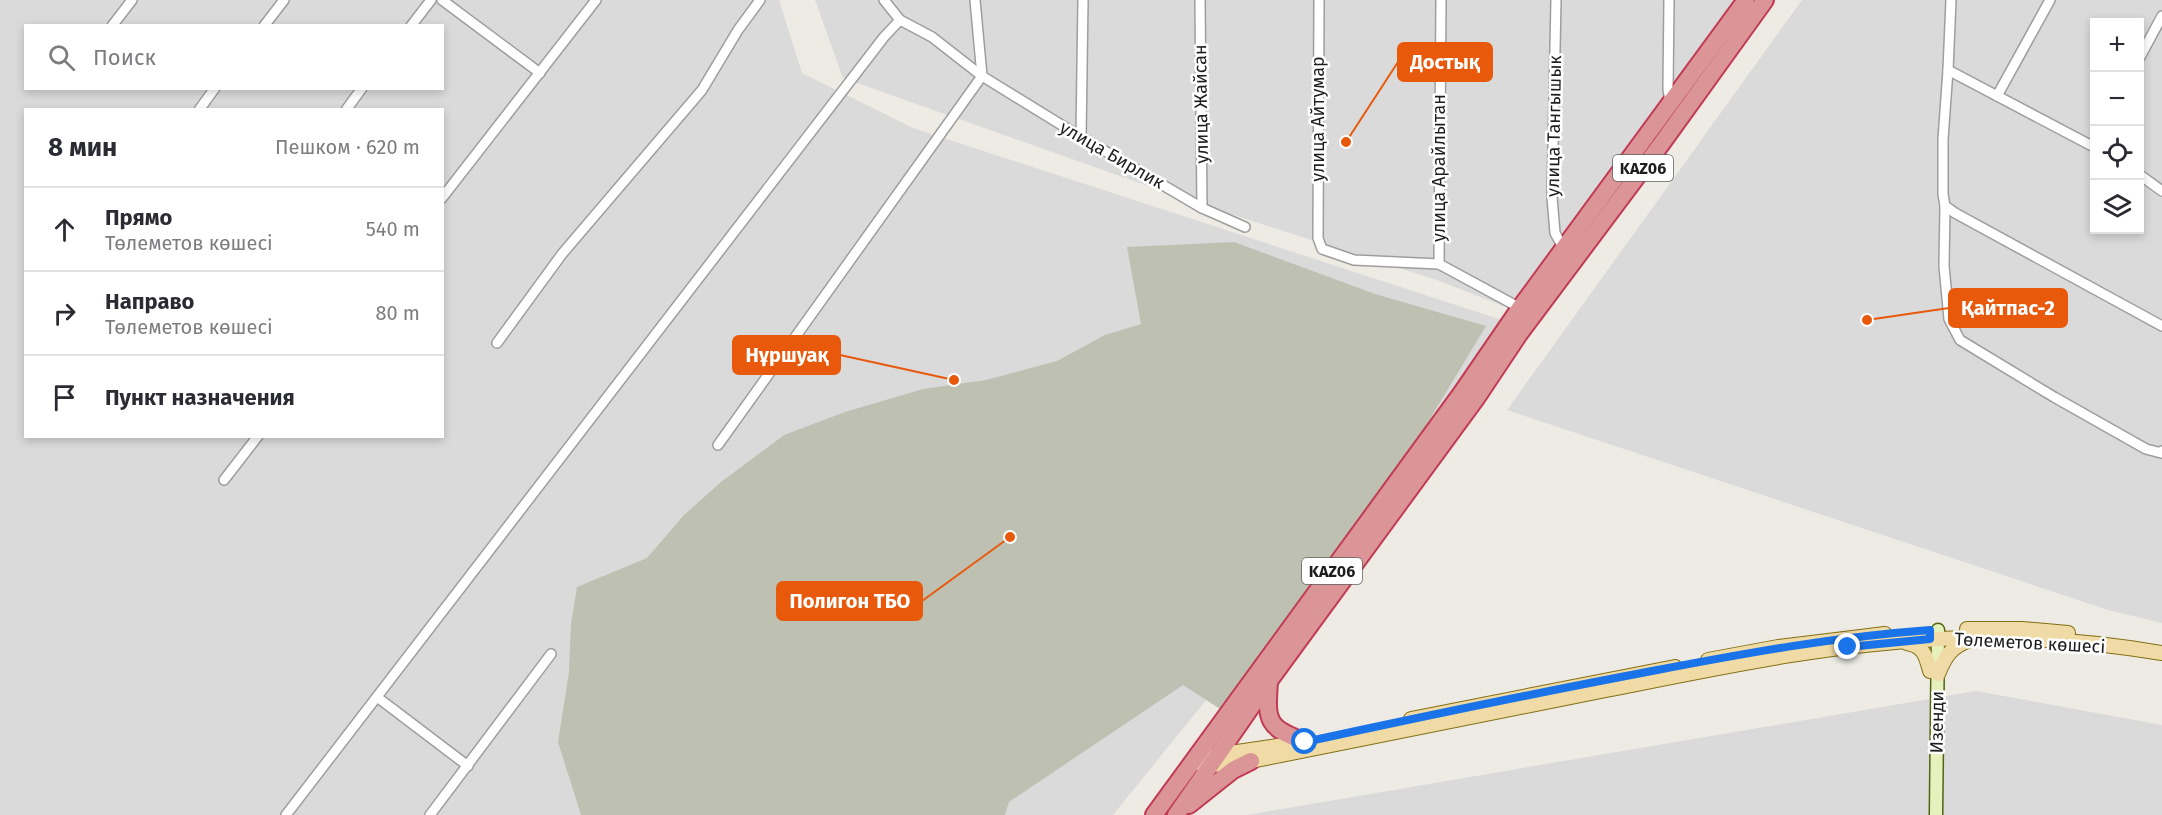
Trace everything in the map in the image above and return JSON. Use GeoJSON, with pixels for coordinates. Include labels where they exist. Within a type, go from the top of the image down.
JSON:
{"type":"FeatureCollection","features":[{"type":"Feature","properties":{"kind":"highway","name":"KАZ06"},"geometry":{"type":"LineString","coordinates":[[1154,815],[1203,762],[1269,681],[1477,397],[1564,249],[1746,0]]}},
{"type":"Feature","properties":{"kind":"highway","name":"KАZ06"},"geometry":{"type":"LineString","coordinates":[[1176,815],[1203,762],[1461,394],[1765,0]]}},
{"type":"Feature","properties":{"kind":"highway"},"geometry":{"type":"LineString","coordinates":[[1269,681],[1267,706],[1274,726],[1281,732],[1305,742]]}},
{"type":"Feature","properties":{"kind":"highway"},"geometry":{"type":"LineString","coordinates":[[1176,815],[1233,770],[1251,762]]}},
{"type":"Feature","properties":{"kind":"main road","name":"Төлеметов көшесі"},"geometry":{"type":"LineString","coordinates":[[1203,762],[1522,695],[1778,647],[1847,637],[2022,629],[2162,644]]}},
{"type":"Feature","properties":{"kind":"main road","name":"Төлеметов көшесі"},"geometry":{"type":"LineString","coordinates":[[1203,762],[1251,762],[1692,673],[1779,657],[1893,642],[1934,634],[2066,642],[2162,653]]}},
{"type":"Feature","properties":{"kind":"main road"},"geometry":{"type":"LineString","coordinates":[[1893,642],[1916,645],[1923,650],[1934,672],[1954,647],[1975,638]]}},
{"type":"Feature","properties":{"kind":"street"},"geometry":{"type":"LineString","coordinates":[[114,24],[132,0]]}},
{"type":"Feature","properties":{"kind":"street"},"geometry":{"type":"LineString","coordinates":[[266,24],[284,0]]}},
{"type":"Feature","properties":{"kind":"street"},"geometry":{"type":"LineString","coordinates":[[413,24],[431,0]]}},
{"type":"Feature","properties":{"kind":"street"},"geometry":{"type":"LineString","coordinates":[[442,0],[540,72]]}},
{"type":"Feature","properties":{"kind":"street"},"geometry":{"type":"LineString","coordinates":[[444,195],[596,0]]}},
{"type":"Feature","properties":{"kind":"street"},"geometry":{"type":"LineString","coordinates":[[497,343],[562,254],[702,90],[738,30],[760,0]]}},
{"type":"Feature","properties":{"kind":"street"},"geometry":{"type":"LineString","coordinates":[[286,815],[884,37],[900,20],[884,0]]}},
{"type":"Feature","properties":{"kind":"street"},"geometry":{"type":"LineString","coordinates":[[718,445],[982,76],[975,0]]}},
{"type":"Feature","properties":{"kind":"street"},"geometry":{"type":"LineString","coordinates":[[1081,137],[1083,0]]}},
{"type":"Feature","properties":{"kind":"street","name":"улица Жайсан"},"geometry":{"type":"LineString","coordinates":[[1200,0],[1202,207]]}},
{"type":"Feature","properties":{"kind":"street","name":"улица Айтумар"},"geometry":{"type":"LineString","coordinates":[[1319,0],[1318,238],[1322,249],[1354,260],[1439,264]]}},
{"type":"Feature","properties":{"kind":"street","name":"улица Арайлытан"},"geometry":{"type":"LineString","coordinates":[[1441,0],[1439,264],[1527,311]]}},
{"type":"Feature","properties":{"kind":"street","name":"улица Тангышык"},"geometry":{"type":"LineString","coordinates":[[1556,0],[1552,197],[1555,233],[1564,249]]}},
{"type":"Feature","properties":{"kind":"street"},"geometry":{"type":"LineString","coordinates":[[1669,0],[1668,89],[1670,104]]}},
{"type":"Feature","properties":{"kind":"street"},"geometry":{"type":"LineString","coordinates":[[1950,0],[1948,70],[1942,139],[1943,194],[1946,206],[1944,266],[1949,319],[1960,340],[2146,449],[2162,453]]}},
{"type":"Feature","properties":{"kind":"street"},"geometry":{"type":"LineString","coordinates":[[1997,96],[2050,0]]}},
{"type":"Feature","properties":{"kind":"street"},"geometry":{"type":"LineString","coordinates":[[2144,48],[2162,16]]}},
{"type":"Feature","properties":{"kind":"street","name":"улица Бирлик"},"geometry":{"type":"LineString","coordinates":[[900,20],[932,37],[982,76],[1081,137],[1202,207],[1245,227]]}},
{"type":"Feature","properties":{"kind":"street"},"geometry":{"type":"LineString","coordinates":[[1948,70],[2090,142]]}},
{"type":"Feature","properties":{"kind":"street"},"geometry":{"type":"LineString","coordinates":[[200,108],[214,90]]}},
{"type":"Feature","properties":{"kind":"street"},"geometry":{"type":"LineString","coordinates":[[347,108],[361,90]]}},
{"type":"Feature","properties":{"kind":"street"},"geometry":{"type":"LineString","coordinates":[[2144,178],[2162,191]]}},
{"type":"Feature","properties":{"kind":"street"},"geometry":{"type":"LineString","coordinates":[[1946,206],[2162,326]]}},
{"type":"Feature","properties":{"kind":"street"},"geometry":{"type":"LineString","coordinates":[[224,480],[256,438]]}},
{"type":"Feature","properties":{"kind":"street","name":"Изенди"},"geometry":{"type":"LineString","coordinates":[[1934,634],[1936,815]]}},
{"type":"Feature","properties":{"kind":"street"},"geometry":{"type":"LineString","coordinates":[[430,815],[551,654]]}},
{"type":"Feature","properties":{"kind":"street","name":"Изенди"},"geometry":{"type":"LineString","coordinates":[[1928,815],[1934,672]]}},
{"type":"Feature","properties":{"kind":"street"},"geometry":{"type":"LineString","coordinates":[[376,697],[468,766]]}},
{"type":"Feature","properties":{"kind":"shaded area"},"geometry":{"type":"Polygon","coordinates":[[[0,0],[779,0],[802,73],[913,128],[1511,323],[1113,815],[0,815],[0,0]]]}},
{"type":"Feature","properties":{"kind":"shaded area"},"geometry":{"type":"Polygon","coordinates":[[[815,0],[1769,0],[1542,321],[1437,280],[1202,205],[843,78],[815,0]]]}},
{"type":"Feature","properties":{"kind":"shaded area"},"geometry":{"type":"Polygon","coordinates":[[[1802,0],[2162,0],[2162,623],[2108,610],[1507,410],[1802,0]]]}},
{"type":"Feature","properties":{"kind":"shaded area"},"geometry":{"type":"Polygon","coordinates":[[[1234,242],[1375,294],[1486,326],[1375,510],[1228,714],[1183,685],[1009,802],[1005,815],[581,815],[558,742],[569,672],[571,624],[577,587],[647,558],[684,515],[721,482],[784,435],[845,412],[923,389],[986,380],[1057,361],[1105,335],[1141,324],[1127,247],[1234,242]]]}},
{"type":"Feature","properties":{"kind":"shaded area"},"geometry":{"type":"Polygon","coordinates":[[[1976,691],[2162,725],[2162,815],[1246,815],[1976,691]]]}},
{"type":"Feature","properties":{"kind":"place","name":"Достық"},"geometry":{"type":"Point","coordinates":[1346,142]}},
{"type":"Feature","properties":{"kind":"place","name":"Қайтпас-2"},"geometry":{"type":"Point","coordinates":[1867,320]}},
{"type":"Feature","properties":{"kind":"place","name":"Нұршуақ"},"geometry":{"type":"Point","coordinates":[954,380]}},
{"type":"Feature","properties":{"kind":"place","name":"Полигон ТБО"},"geometry":{"type":"Point","coordinates":[1010,537]}},
{"type":"Feature","properties":{"kind":"route"},"geometry":{"type":"LineString","coordinates":[[1305,742],[1522,695],[1778,647],[1847,637],[1930,630],[1930,639],[1848,647]]}}]}
